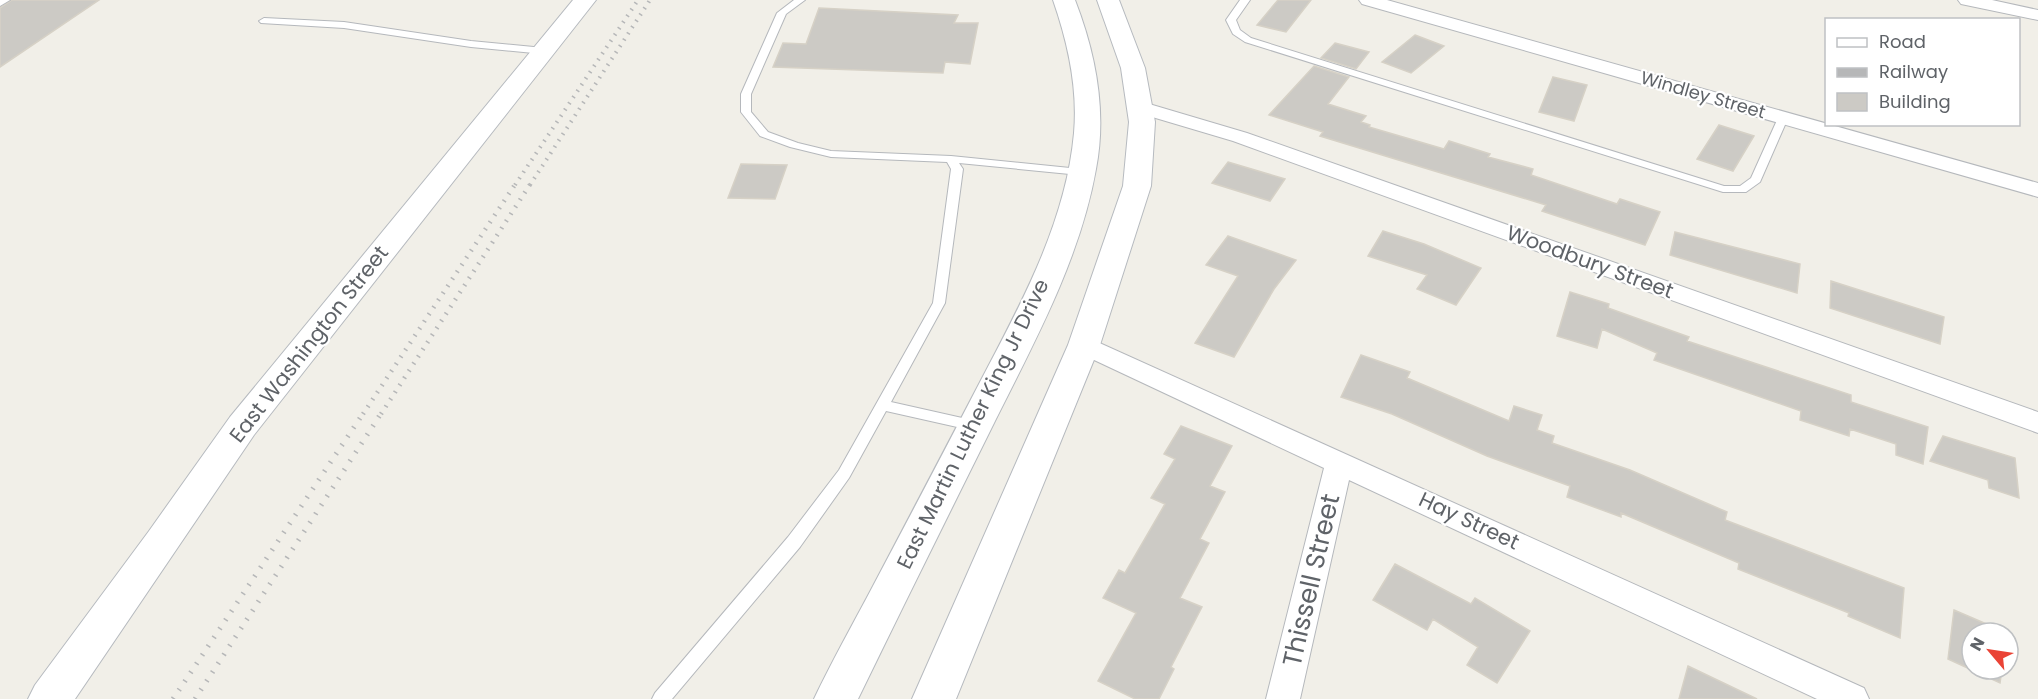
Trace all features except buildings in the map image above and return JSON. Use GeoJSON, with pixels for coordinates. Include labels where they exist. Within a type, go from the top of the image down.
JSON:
{"type":"FeatureCollection","features":[{"type":"Feature","properties":{"kind":"main road","name":"East Washington Street"},"geometry":{"type":"LineString","coordinates":[[50,699],[163,542],[242,426],[585,0]]}},
{"type":"Feature","properties":{"kind":"main road","name":"East Martin Luther King Jr Drive"},"geometry":{"type":"LineString","coordinates":[[836,699],[1034,309],[1074,206],[1087,134],[1086,81],[1079,35],[1064,0]]}},
{"type":"Feature","properties":{"kind":"main road"},"geometry":{"type":"LineString","coordinates":[[934,699],[1084,345],[1137,186],[1142,122],[1140,107],[1133,68],[1108,0]]}},
{"type":"Feature","properties":{"kind":"street","name":"Windley Street"},"geometry":{"type":"LineString","coordinates":[[1368,0],[2038,190]]}},
{"type":"Feature","properties":{"kind":"street"},"geometry":{"type":"LineString","coordinates":[[1967,0],[2038,15]]}},
{"type":"Feature","properties":{"kind":"street","name":"Woodbury Street"},"geometry":{"type":"LineString","coordinates":[[1140,107],[1240,137],[2038,423]]}},
{"type":"Feature","properties":{"kind":"street","name":"Hay Street"},"geometry":{"type":"LineString","coordinates":[[1084,345],[1852,699]]}},
{"type":"Feature","properties":{"kind":"street","name":"Thissell Street"},"geometry":{"type":"LineString","coordinates":[[1283,699],[1339,462]]}},
{"type":"Feature","properties":{"kind":"lane"},"geometry":{"type":"LineString","coordinates":[[800,0],[782,13],[746,94],[746,112],[765,134],[794,145],[831,154],[951,159],[1080,172]]}},
{"type":"Feature","properties":{"kind":"lane"},"geometry":{"type":"LineString","coordinates":[[1245,0],[1232,20],[1236,32],[1248,40],[1723,189],[1742,190],[1756,180],[1783,118]]}},
{"type":"Feature","properties":{"kind":"lane"},"geometry":{"type":"LineString","coordinates":[[264,21],[344,25],[471,44],[544,51]]}},
{"type":"Feature","properties":{"kind":"lane"},"geometry":{"type":"LineString","coordinates":[[661,699],[794,542],[844,474],[939,303],[957,169],[951,159]]}},
{"type":"Feature","properties":{"kind":"lane"},"geometry":{"type":"LineString","coordinates":[[882,405],[975,426]]}},
{"type":"Feature","properties":{"kind":"railway"},"geometry":{"type":"LineString","coordinates":[[515,185],[638,0]]}},
{"type":"Feature","properties":{"kind":"railway"},"geometry":{"type":"LineString","coordinates":[[530,185],[650,0]]}},
{"type":"Feature","properties":{"kind":"railway"},"geometry":{"type":"LineString","coordinates":[[363,414],[516,183]]}},
{"type":"Feature","properties":{"kind":"railway"},"geometry":{"type":"LineString","coordinates":[[381,414],[531,183]]}},
{"type":"Feature","properties":{"kind":"railway"},"geometry":{"type":"LineString","coordinates":[[173,699],[364,412]]}},
{"type":"Feature","properties":{"kind":"railway"},"geometry":{"type":"LineString","coordinates":[[195,699],[382,412]]}}]}
